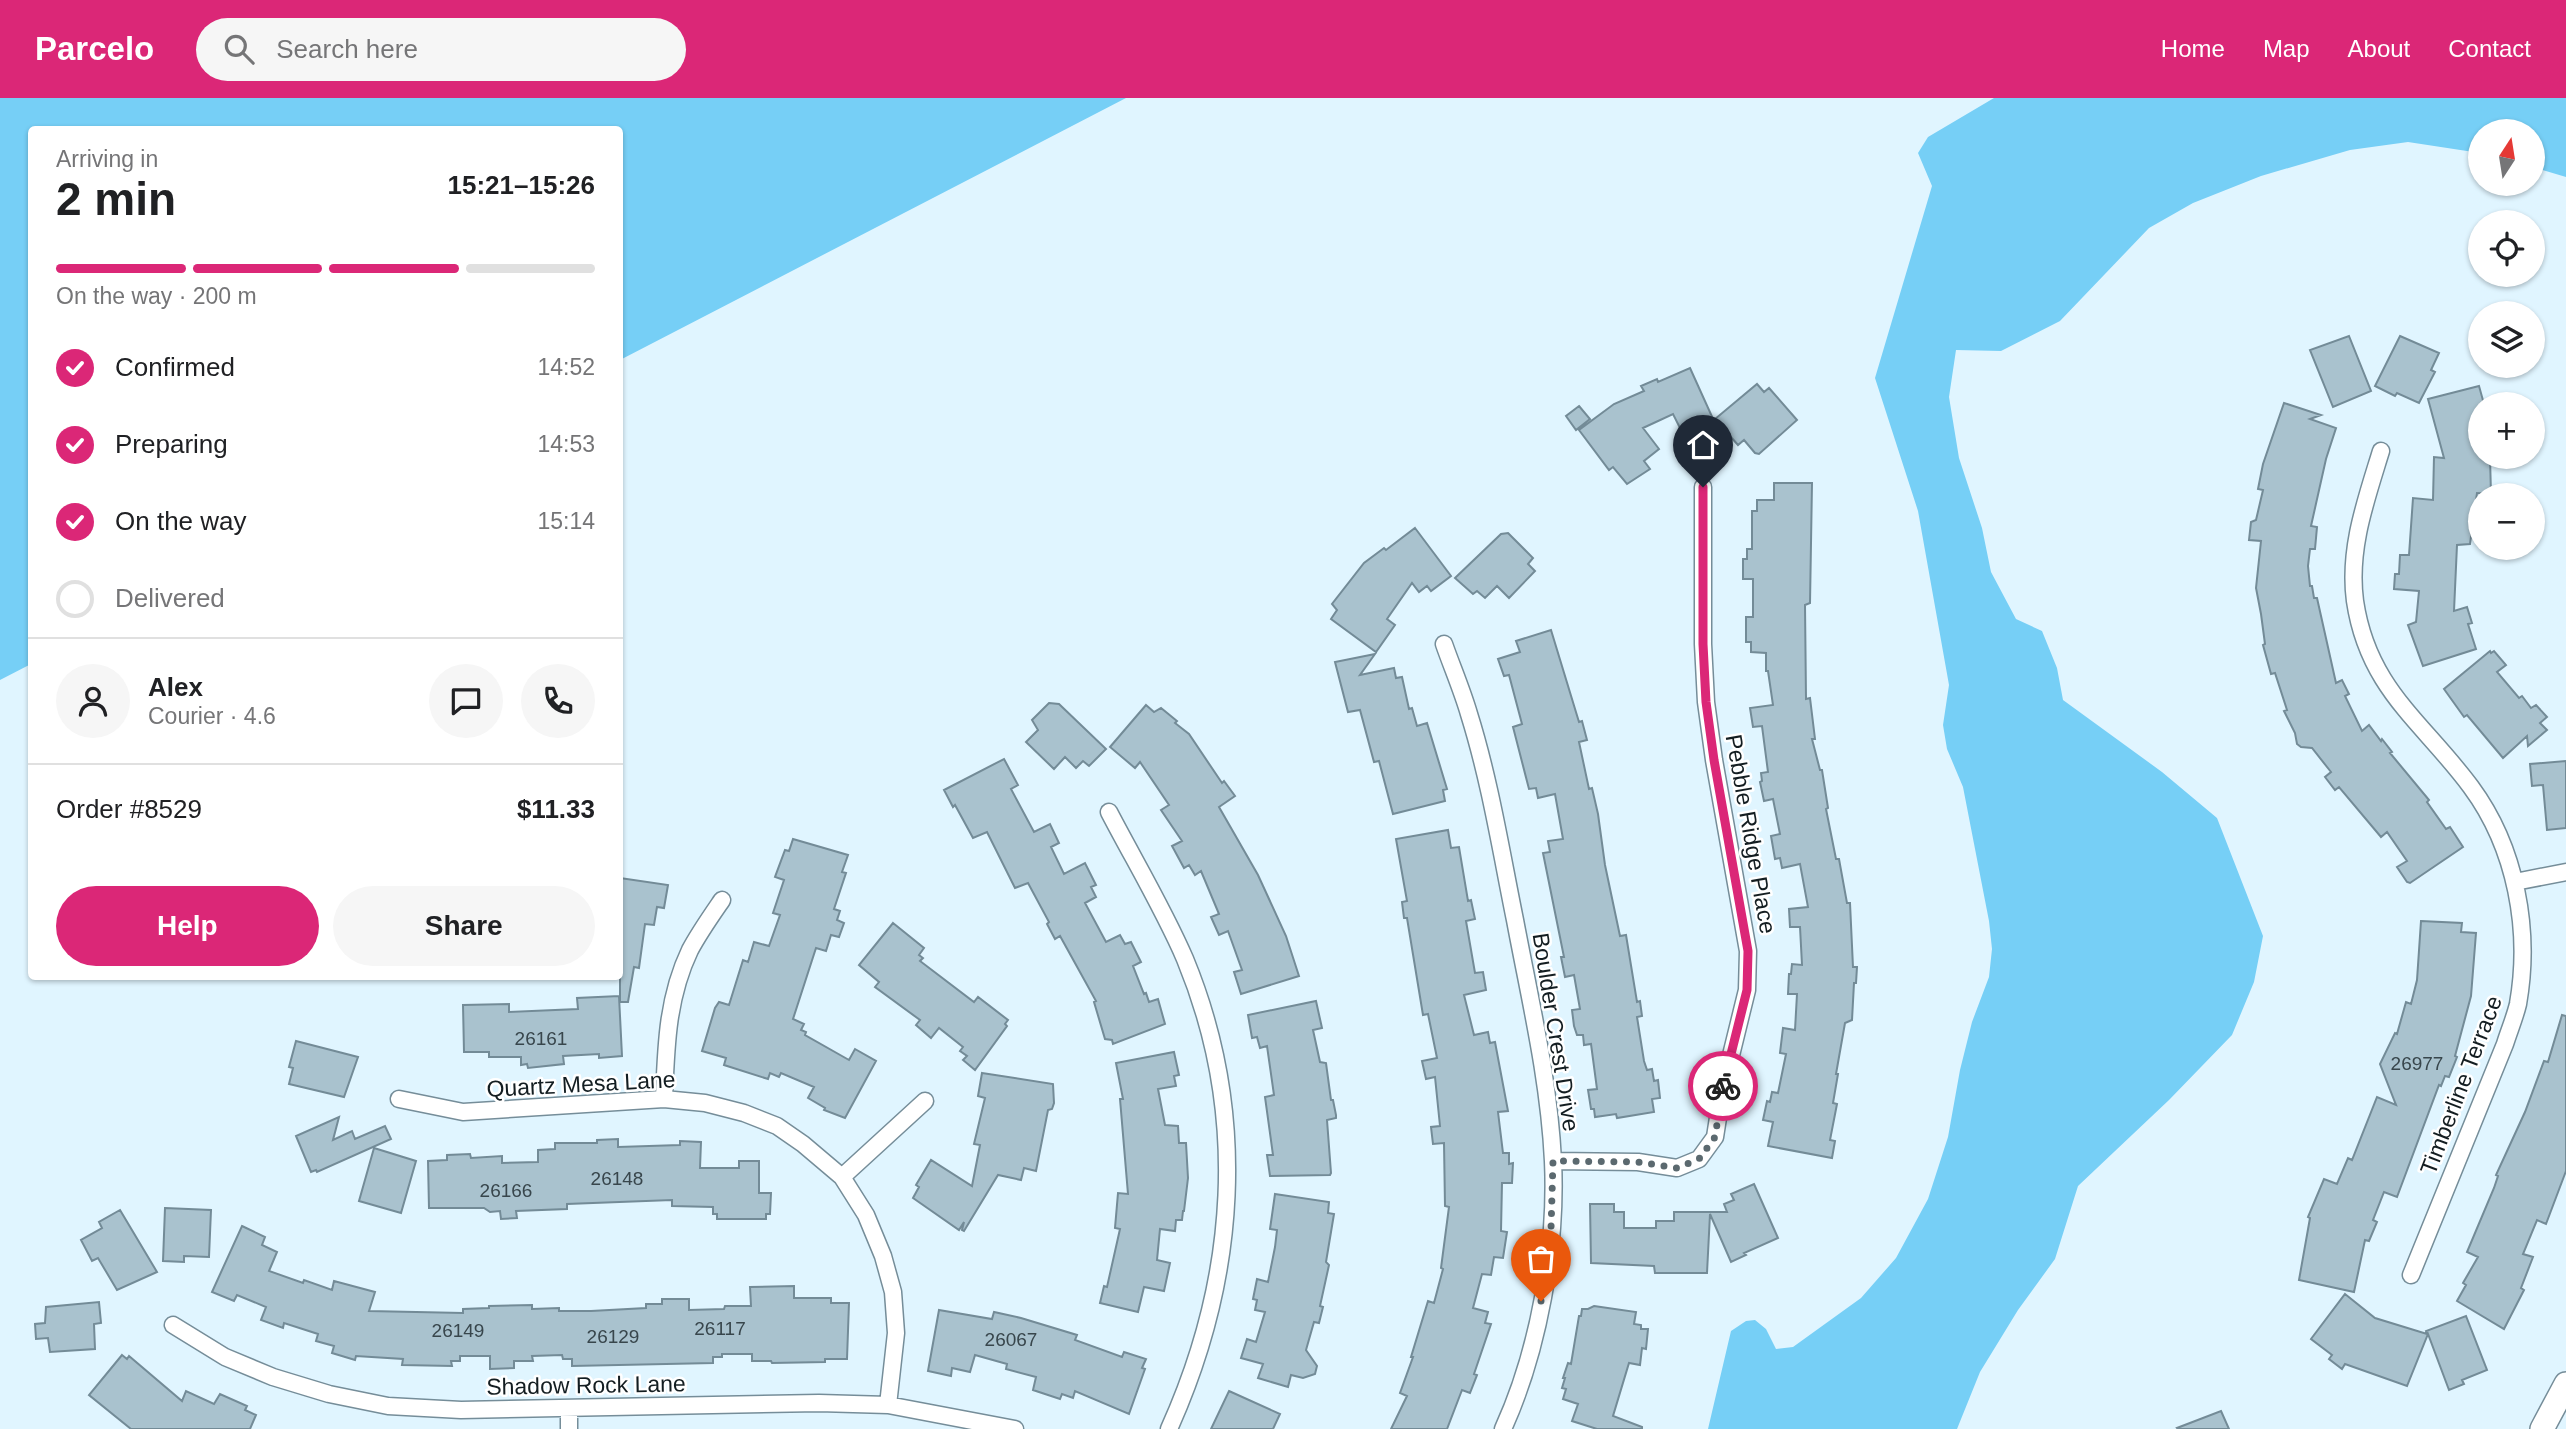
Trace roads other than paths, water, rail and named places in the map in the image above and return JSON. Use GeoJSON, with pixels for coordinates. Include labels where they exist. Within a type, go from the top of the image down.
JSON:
{"type":"FeatureCollection","features":[{"type":"Feature","properties":{"kind":"street","name":"Timberline Terrace"},"geometry":{"type":"LineString","coordinates":[[2381,451],[2360,519],[2354,558],[2355,601],[2365,641],[2381,678],[2403,708],[2470,786],[2490,816],[2515,882],[2521,929],[2522,970],[2517,1007],[2505,1044],[2411,1275]]}},
{"type":"Feature","properties":{"kind":"street","name":"Pebble Ridge Place"},"geometry":{"type":"LineString","coordinates":[[1553,1161],[1638,1162],[1677,1168],[1699,1159],[1715,1137],[1722,1092],[1747,990],[1748,951],[1706,702],[1703,644],[1703,487]]}},
{"type":"Feature","properties":{"kind":"street","name":"Boulder Crest Drive"},"geometry":{"type":"LineString","coordinates":[[1444,644],[1469,712],[1488,783],[1544,1066],[1553,1161],[1546,1278],[1532,1345],[1503,1429]]}},
{"type":"Feature","properties":{"kind":"street"},"geometry":{"type":"LineString","coordinates":[[1109,812],[1184,958],[1205,1022],[1226,1123],[1228,1196],[1223,1250],[1215,1294],[1202,1344],[1168,1429]]}},
{"type":"Feature","properties":{"kind":"street"},"geometry":{"type":"LineString","coordinates":[[2515,882],[2566,872]]}},
{"type":"Feature","properties":{"kind":"street"},"geometry":{"type":"LineString","coordinates":[[664,1099],[670,1007],[678,979],[691,948],[722,900]]}},
{"type":"Feature","properties":{"kind":"street","name":"Quartz Mesa Lane"},"geometry":{"type":"LineString","coordinates":[[399,1098],[463,1112],[664,1099],[705,1103],[744,1113],[777,1126],[842,1177],[866,1215],[883,1256],[893,1292],[896,1333],[888,1405]]}},
{"type":"Feature","properties":{"kind":"street"},"geometry":{"type":"LineString","coordinates":[[842,1177],[925,1101]]}},
{"type":"Feature","properties":{"kind":"street","name":"Shadow Rock Lane"},"geometry":{"type":"LineString","coordinates":[[173,1325],[225,1357],[273,1377],[329,1394],[388,1406],[461,1410],[888,1405],[1015,1429]]}},
{"type":"Feature","properties":{"kind":"street"},"geometry":{"type":"LineString","coordinates":[[2542,1429],[2566,1384]]}},
{"type":"Feature","properties":{"kind":"street"},"geometry":{"type":"LineString","coordinates":[[569,1409],[569,1429]]}}]}
